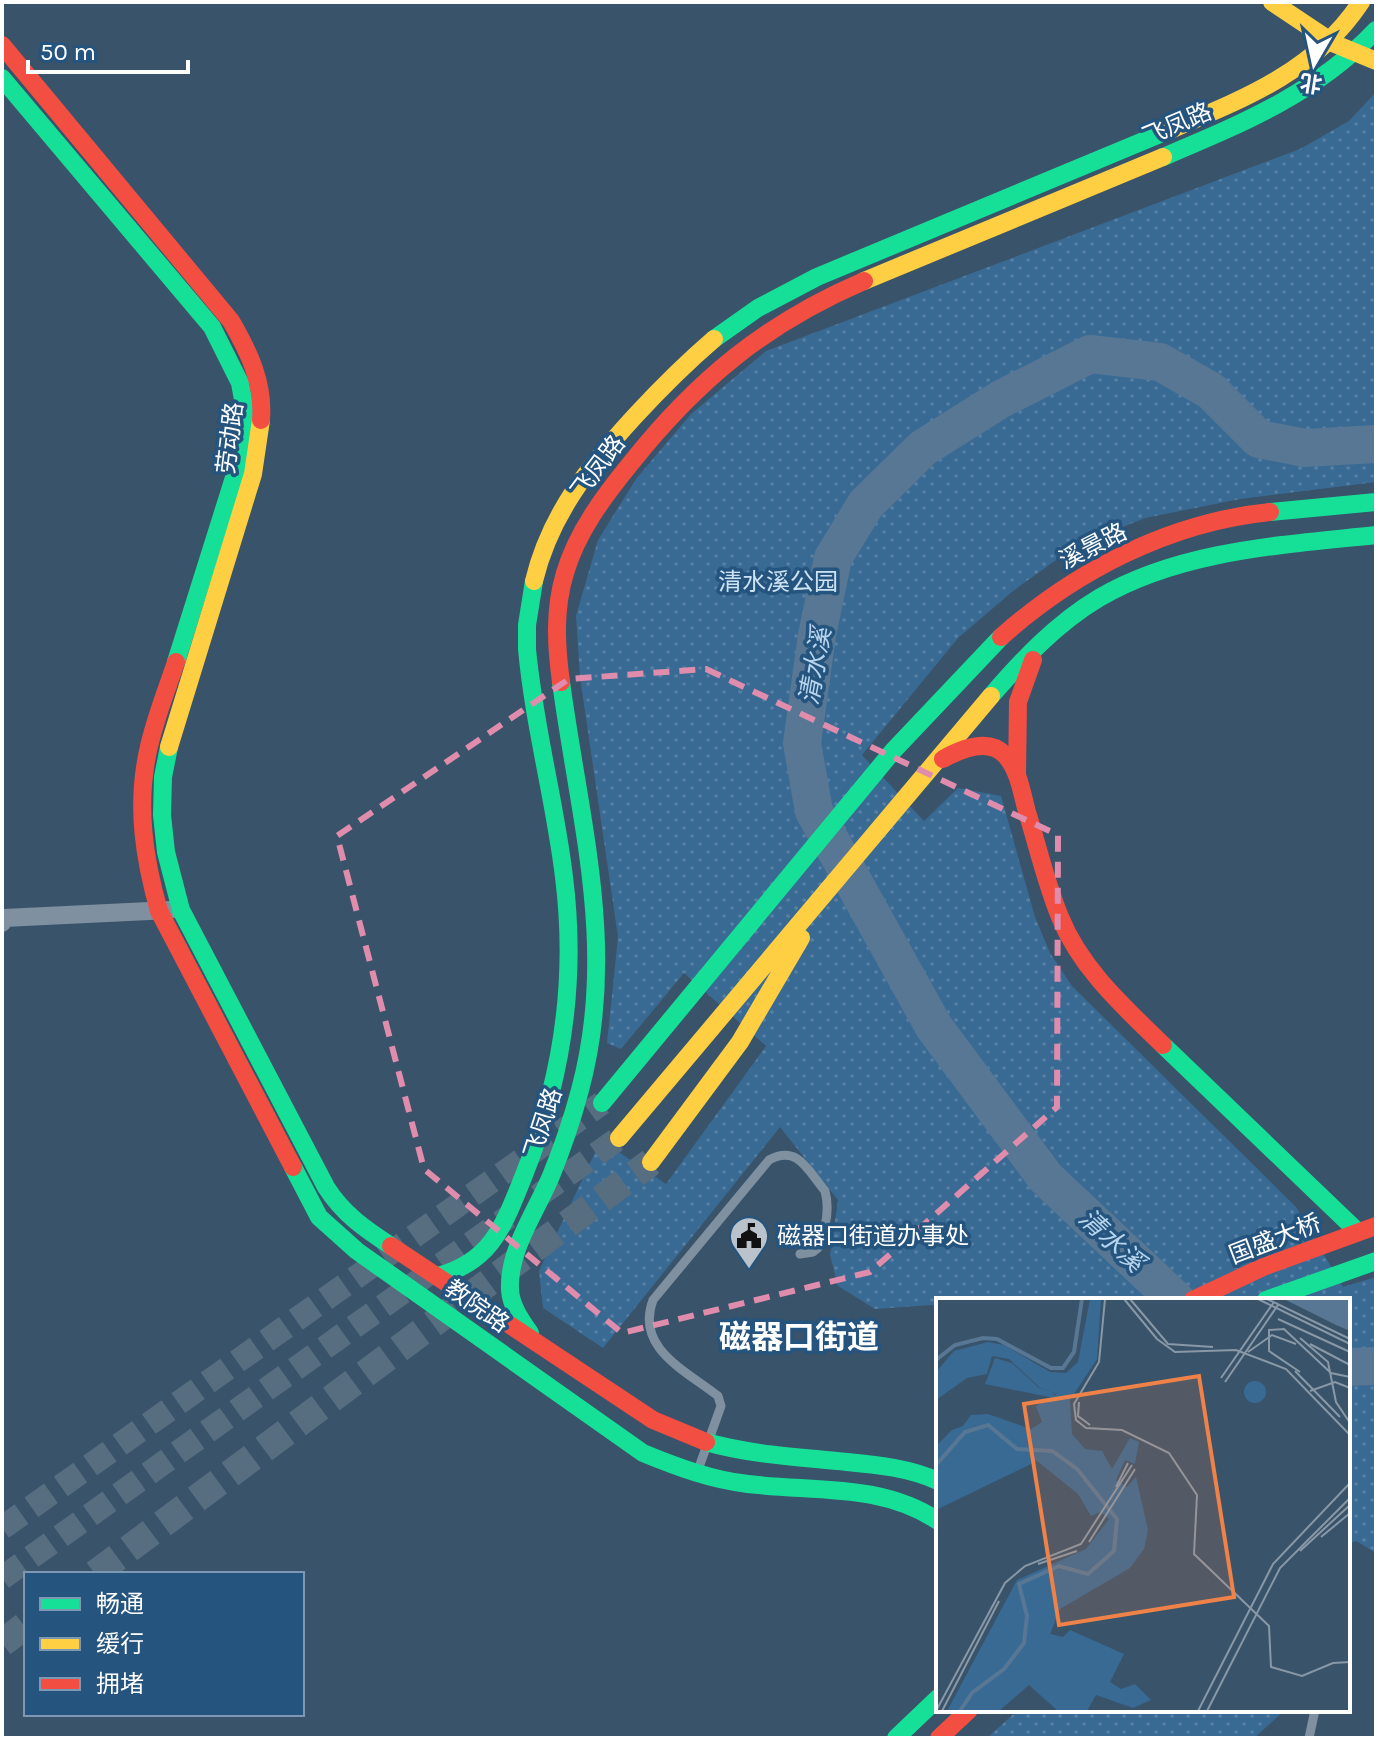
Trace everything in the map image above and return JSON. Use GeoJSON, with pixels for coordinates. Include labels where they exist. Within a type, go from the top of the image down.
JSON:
{"type":"FeatureCollection","features":[{"type":"Feature","properties":{"kind":"main road"},"geometry":{"type":"LineString","coordinates":[[1272,2],[1330,42],[1355,55],[1376,61]]}},
{"type":"Feature","properties":{"kind":"main road","name":"飞凤路"},"geometry":{"type":"LineString","coordinates":[[438,1276],[461,1272],[479,1258],[496,1238],[530,1160],[557,1074],[570,975],[569,927],[529,670],[526,629],[540,555],[556,518],[576,487],[605,449],[681,369],[715,339],[757,309],[856,260],[1258,91],[1330,42],[1361,2]]}},
{"type":"Feature","properties":{"kind":"main road","name":"飞凤路"},"geometry":{"type":"LineString","coordinates":[[533,1338],[517,1316],[511,1300],[510,1283],[516,1256],[568,1131],[594,1030],[598,974],[598,922],[593,877],[559,671],[556,631],[566,567],[583,528],[656,432],[727,362],[770,330],[864,282],[1240,124],[1279,104],[1355,55],[1376,30]]}},
{"type":"Feature","properties":{"kind":"main road","name":"劳动路"},"geometry":{"type":"LineString","coordinates":[[2,45],[231,321],[249,351],[258,379],[262,409],[253,474],[166,755],[160,791],[161,829],[181,910]]}},
{"type":"Feature","properties":{"kind":"main road","name":"劳动路"},"geometry":{"type":"LineString","coordinates":[[2,78],[212,327],[240,383],[245,410],[237,468],[148,750],[141,789],[146,868],[159,911]]}},
{"type":"Feature","properties":{"kind":"main road","name":"溪景路"},"geometry":{"type":"LineString","coordinates":[[602,1103],[893,751],[999,638],[1032,609],[1098,566],[1168,536],[1233,516],[1376,502]]}},
{"type":"Feature","properties":{"kind":"main road","name":"溪景路"},"geometry":{"type":"LineString","coordinates":[[833,884],[1046,636],[1111,592],[1179,566],[1239,550],[1376,535]]}},
{"type":"Feature","properties":{"kind":"main road"},"geometry":{"type":"LineString","coordinates":[[1017,778],[1016,703],[1022,679],[1046,636]]}},
{"type":"Feature","properties":{"kind":"main road"},"geometry":{"type":"LineString","coordinates":[[934,764],[960,750],[978,746],[994,748],[1005,756],[1017,778],[1056,908],[1069,939],[1089,969],[1117,1000],[1317,1192],[1367,1229]]}},
{"type":"Feature","properties":{"kind":"main road"},"geometry":{"type":"LineString","coordinates":[[619,1138],[833,884]]}},
{"type":"Feature","properties":{"kind":"main road"},"geometry":{"type":"LineString","coordinates":[[651,1162],[740,1042],[833,884]]}},
{"type":"Feature","properties":{"kind":"main road","name":"教院路"},"geometry":{"type":"LineString","coordinates":[[181,910],[326,1187],[339,1207],[359,1225],[653,1420],[683,1435],[750,1453],[888,1466],[936,1477]]}},
{"type":"Feature","properties":{"kind":"main road","name":"教院路"},"geometry":{"type":"LineString","coordinates":[[159,911],[305,1195],[326,1225],[357,1251],[643,1453],[697,1474],[749,1484],[870,1494],[904,1500],[935,1512]]}},
{"type":"Feature","properties":{"kind":"main road","name":"国盛大桥"},"geometry":{"type":"LineString","coordinates":[[1197,1298],[1263,1267],[1367,1229]]}},
{"type":"Feature","properties":{"kind":"main road"},"geometry":{"type":"LineString","coordinates":[[1272,1298],[1376,1261]]}},
{"type":"Feature","properties":{"kind":"main road"},"geometry":{"type":"LineString","coordinates":[[904,1500],[936,1477]]}},
{"type":"Feature","properties":{"kind":"main road"},"geometry":{"type":"LineString","coordinates":[[896,1738],[936,1700]]}},
{"type":"Feature","properties":{"kind":"main road"},"geometry":{"type":"LineString","coordinates":[[939,1738],[967,1712]]}},
{"type":"Feature","properties":{"kind":"street"},"geometry":{"type":"LineString","coordinates":[[2,923],[4,918],[181,910]]}},
{"type":"Feature","properties":{"kind":"lane"},"geometry":{"type":"LineString","coordinates":[[697,1474],[721,1401],[656,1347],[648,1320],[653,1300],[769,1160],[784,1154],[798,1157],[825,1191],[828,1205],[818,1248],[800,1254]]}},
{"type":"Feature","properties":{"kind":"lane"},"geometry":{"type":"LineString","coordinates":[[704,1238],[713,1246]]}},
{"type":"Feature","properties":{"kind":"lane"},"geometry":{"type":"LineString","coordinates":[[1309,1738],[1315,1712]]}},
{"type":"Feature","properties":{"kind":"highlighted area"},"geometry":{"type":"Polygon","coordinates":[[[706,669],[1058,835],[1057,1107],[870,1272],[622,1333],[424,1169],[337,836],[569,679],[706,669]]]}},
{"type":"Feature","properties":{"kind":"green space","name":"清水溪公园"},"geometry":{"type":"Polygon","coordinates":[[[1376,92],[1376,482],[1240,499],[1145,518],[1074,547],[1013,591],[958,638],[862,755],[924,821],[958,788],[1001,796],[1035,917],[1050,953],[1072,986],[1296,1207],[1343,1287],[1376,1277],[1376,1553],[1356,1541],[1350,1543],[1350,1298],[936,1298],[936,1306],[875,1309],[838,1286],[830,1255],[838,1200],[780,1127],[603,1348],[543,1308],[539,1271],[601,1140],[666,1184],[766,1046],[684,973],[621,1049],[607,1043],[618,937],[580,677],[576,616],[598,540],[636,479],[691,414],[766,351],[1300,149],[1349,121],[1376,92]]]}},
{"type":"Feature","properties":{"kind":"green space"},"geometry":{"type":"Polygon","coordinates":[[[1016,1712],[1283,1712],[1254,1738],[987,1738],[1016,1712]]]}},
{"type":"Feature","properties":{"kind":"waterway","name":"清水溪"},"geometry":{"type":"LineString","coordinates":[[1174,1298],[1046,1178],[934,1027],[814,811],[802,743],[817,635],[833,558],[866,504],[923,448],[1001,399],[1090,354],[1160,362],[1211,391],[1259,439],[1305,448],[1376,444]]}},
{"type":"Feature","properties":{"kind":"waterway","name":"清水溪"},"geometry":{"type":"LineString","coordinates":[[1350,1367],[1376,1366]]}},
{"type":"Feature","properties":{"kind":"tunnel"},"geometry":{"type":"LineString","coordinates":[[2,1528],[602,1103]]}},
{"type":"Feature","properties":{"kind":"tunnel"},"geometry":{"type":"LineString","coordinates":[[538,1196],[619,1138]]}},
{"type":"Feature","properties":{"kind":"tunnel"},"geometry":{"type":"LineString","coordinates":[[98,1572],[651,1162]]}},
{"type":"Feature","properties":{"kind":"tunnel"},"geometry":{"type":"LineString","coordinates":[[2,1578],[508,1217]]}},
{"type":"Feature","properties":{"kind":"tunnel"},"geometry":{"type":"LineString","coordinates":[[2,1643],[24,1626]]}},
{"type":"Feature","properties":{"kind":"traffic: fast"},"geometry":{"type":"LineString","coordinates":[[1163,157],[1277,105],[1329,72],[1376,30]]}},
{"type":"Feature","properties":{"kind":"traffic: fast"},"geometry":{"type":"LineString","coordinates":[[2,78],[212,327],[240,383],[245,410],[237,468],[176,662]]}},
{"type":"Feature","properties":{"kind":"traffic: fast"},"geometry":{"type":"LineString","coordinates":[[714,339],[758,308],[817,277],[1165,132]]}},
{"type":"Feature","properties":{"kind":"traffic: fast"},"geometry":{"type":"LineString","coordinates":[[1270,512],[1376,502]]}},
{"type":"Feature","properties":{"kind":"traffic: fast"},"geometry":{"type":"LineString","coordinates":[[991,696],[1028,656],[1069,619],[1099,598],[1131,582],[1164,569],[1233,552],[1376,535]]}},
{"type":"Feature","properties":{"kind":"traffic: fast"},"geometry":{"type":"LineString","coordinates":[[438,1276],[472,1261],[503,1225],[537,1139],[557,1066],[563,1029],[569,954],[568,915],[527,649],[527,625],[534,581]]}},
{"type":"Feature","properties":{"kind":"traffic: fast"},"geometry":{"type":"LineString","coordinates":[[602,1103],[893,751],[1001,637]]}},
{"type":"Feature","properties":{"kind":"traffic: fast"},"geometry":{"type":"LineString","coordinates":[[530,1333],[512,1302],[513,1260],[551,1176],[574,1112],[591,1038],[596,987],[592,886],[561,682]]}},
{"type":"Feature","properties":{"kind":"traffic: fast"},"geometry":{"type":"LineString","coordinates":[[169,747],[163,777],[162,815],[166,852],[181,910],[326,1187],[347,1213],[391,1246]]}},
{"type":"Feature","properties":{"kind":"traffic: fast"},"geometry":{"type":"LineString","coordinates":[[1163,1045],[1358,1232]]}},
{"type":"Feature","properties":{"kind":"traffic: fast"},"geometry":{"type":"LineString","coordinates":[[293,1167],[319,1217],[357,1251],[643,1453],[695,1472],[735,1482],[846,1491],[894,1500],[936,1520]]}},
{"type":"Feature","properties":{"kind":"traffic: fast"},"geometry":{"type":"LineString","coordinates":[[1272,1298],[1376,1261]]}},
{"type":"Feature","properties":{"kind":"traffic: fast"},"geometry":{"type":"LineString","coordinates":[[706,1442],[758,1453],[871,1464],[936,1480]]}},
{"type":"Feature","properties":{"kind":"traffic: fast"},"geometry":{"type":"LineString","coordinates":[[896,1738],[936,1700]]}},
{"type":"Feature","properties":{"kind":"traffic: slow"},"geometry":{"type":"LineString","coordinates":[[1272,2],[1335,44],[1376,61]]}},
{"type":"Feature","properties":{"kind":"traffic: slow"},"geometry":{"type":"LineString","coordinates":[[1165,132],[1274,82],[1321,48],[1361,2]]}},
{"type":"Feature","properties":{"kind":"traffic: slow"},"geometry":{"type":"LineString","coordinates":[[864,281],[1163,157]]}},
{"type":"Feature","properties":{"kind":"traffic: slow"},"geometry":{"type":"LineString","coordinates":[[534,581],[550,534],[587,472],[644,406],[714,339]]}},
{"type":"Feature","properties":{"kind":"traffic: slow"},"geometry":{"type":"LineString","coordinates":[[169,747],[253,474],[261,420]]}},
{"type":"Feature","properties":{"kind":"traffic: slow"},"geometry":{"type":"LineString","coordinates":[[619,1138],[991,696]]}},
{"type":"Feature","properties":{"kind":"traffic: slow"},"geometry":{"type":"LineString","coordinates":[[651,1162],[740,1042],[801,938]]}},
{"type":"Feature","properties":{"kind":"traffic: jam"},"geometry":{"type":"LineString","coordinates":[[2,45],[231,321],[244,344],[258,381],[261,420]]}},
{"type":"Feature","properties":{"kind":"traffic: jam"},"geometry":{"type":"LineString","coordinates":[[561,682],[557,628],[561,587],[577,543],[611,488],[681,405],[736,357],[796,315],[864,281]]}},
{"type":"Feature","properties":{"kind":"traffic: jam"},"geometry":{"type":"LineString","coordinates":[[1001,637],[1060,591],[1126,554],[1196,526],[1270,512]]}},
{"type":"Feature","properties":{"kind":"traffic: jam"},"geometry":{"type":"LineString","coordinates":[[1017,775],[1018,702],[1033,660]]}},
{"type":"Feature","properties":{"kind":"traffic: jam"},"geometry":{"type":"LineString","coordinates":[[176,662],[144,771],[143,832],[154,891],[159,911],[293,1167]]}},
{"type":"Feature","properties":{"kind":"traffic: jam"},"geometry":{"type":"LineString","coordinates":[[943,759],[974,746],[983,746],[998,750],[1010,761],[1019,782],[1050,891],[1069,936],[1079,954],[1105,986],[1163,1045]]}},
{"type":"Feature","properties":{"kind":"traffic: jam"},"geometry":{"type":"LineString","coordinates":[[1197,1298],[1263,1267],[1376,1226]]}},
{"type":"Feature","properties":{"kind":"traffic: jam"},"geometry":{"type":"LineString","coordinates":[[391,1246],[653,1420],[706,1442]]}},
{"type":"Feature","properties":{"kind":"traffic: jam"},"geometry":{"type":"LineString","coordinates":[[939,1738],[967,1712]]}},
{"type":"Feature","properties":{"kind":"place","name":"磁器口街道办事处"},"geometry":{"type":"Point","coordinates":[749,1270]}},
{"type":"Feature","properties":{"kind":"district","name":"磁器口街道"},"geometry":{"type":"Point","coordinates":[799,1337]}}]}
